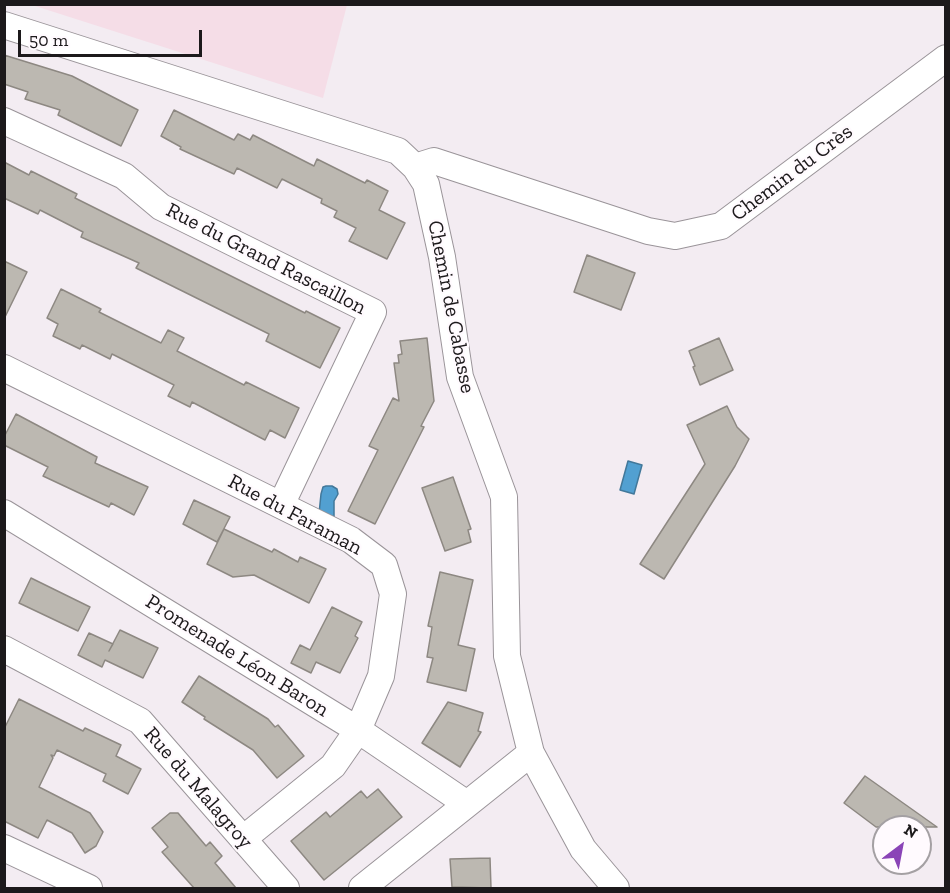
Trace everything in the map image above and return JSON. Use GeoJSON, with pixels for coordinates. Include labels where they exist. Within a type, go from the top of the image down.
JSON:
{"type":"FeatureCollection","features":[{"type":"Feature","properties":{"kind":"street","name":"Chemin de Cabasse"},"geometry":{"type":"LineString","coordinates":[[4,25],[398,151],[415,168],[426,184],[442,257],[460,377],[504,497],[507,656],[531,753],[583,849],[616,888]]}},
{"type":"Feature","properties":{"kind":"street","name":"Chemin du Crès"},"geometry":{"type":"LineString","coordinates":[[415,168],[434,161],[648,231],[675,236],[721,226],[945,58]]}},
{"type":"Feature","properties":{"kind":"street","name":"Rue du Grand Rascaillon"},"geometry":{"type":"LineString","coordinates":[[4,121],[124,176],[161,207],[373,312],[281,505]]}},
{"type":"Feature","properties":{"kind":"street","name":"Rue du Faraman"},"geometry":{"type":"LineString","coordinates":[[4,368],[351,540],[384,565],[393,594],[381,676],[358,730],[333,766],[243,839]]}},
{"type":"Feature","properties":{"kind":"street","name":"Promenade Léon Baron"},"geometry":{"type":"LineString","coordinates":[[4,513],[358,730],[468,804]]}},
{"type":"Feature","properties":{"kind":"street","name":"Rue du Malagroy"},"geometry":{"type":"LineString","coordinates":[[4,650],[140,721],[286,888]]}},
{"type":"Feature","properties":{"kind":"street"},"geometry":{"type":"LineString","coordinates":[[362,888],[531,753]]}},
{"type":"Feature","properties":{"kind":"street"},"geometry":{"type":"LineString","coordinates":[[4,848],[89,888]]}},
{"type":"Feature","properties":{"kind":"shaded area"},"geometry":{"type":"Polygon","coordinates":[[[347,4],[323,98],[32,5],[347,4]]]}},
{"type":"Feature","properties":{"kind":"water"},"geometry":{"type":"Polygon","coordinates":[[[628,461],[642,465],[634,494],[620,490],[628,461]]]}},
{"type":"Feature","properties":{"kind":"water"},"geometry":{"type":"Polygon","coordinates":[[[323,487],[337,489],[334,518],[319,514],[321,494],[323,487]]]}},
{"type":"Feature","properties":{"kind":"building"},"geometry":{"type":"Polygon","coordinates":[[[4,55],[72,76],[138,110],[121,146],[58,115],[60,110],[25,99],[28,92],[4,84],[4,55]]]}},
{"type":"Feature","properties":{"kind":"building"},"geometry":{"type":"Polygon","coordinates":[[[174,110],[234,140],[238,134],[250,140],[253,135],[314,166],[317,159],[365,183],[367,180],[388,191],[379,210],[405,223],[387,259],[349,241],[356,228],[334,217],[337,211],[321,203],[322,199],[282,179],[277,188],[237,168],[234,174],[180,149],[181,147],[161,136],[174,110]]]}},
{"type":"Feature","properties":{"kind":"building"},"geometry":{"type":"Polygon","coordinates":[[[4,162],[29,175],[31,171],[77,194],[75,198],[305,313],[306,311],[340,328],[320,368],[266,341],[269,334],[136,268],[139,263],[81,237],[83,232],[40,210],[38,214],[4,198],[4,162]]]}},
{"type":"Feature","properties":{"kind":"building"},"geometry":{"type":"Polygon","coordinates":[[[587,255],[635,273],[621,310],[574,292],[587,255]]]}},
{"type":"Feature","properties":{"kind":"building"},"geometry":{"type":"Polygon","coordinates":[[[4,261],[27,272],[4,319],[4,261]]]}},
{"type":"Feature","properties":{"kind":"building"},"geometry":{"type":"Polygon","coordinates":[[[61,289],[101,309],[99,312],[161,343],[168,330],[184,338],[177,351],[244,385],[246,382],[299,408],[285,438],[270,430],[265,440],[192,402],[190,407],[168,396],[174,385],[112,354],[110,359],[82,345],[80,349],[53,336],[58,324],[47,318],[61,289]]]}},
{"type":"Feature","properties":{"kind":"building"},"geometry":{"type":"Polygon","coordinates":[[[427,338],[434,401],[421,426],[424,427],[375,524],[348,511],[378,450],[369,446],[393,398],[399,401],[394,363],[399,363],[398,355],[402,354],[400,341],[427,338]]]}},
{"type":"Feature","properties":{"kind":"building"},"geometry":{"type":"Polygon","coordinates":[[[719,338],[733,370],[700,385],[689,351],[719,338]]]}},
{"type":"Feature","properties":{"kind":"building"},"geometry":{"type":"Polygon","coordinates":[[[727,406],[737,427],[749,439],[735,466],[664,579],[640,564],[705,464],[687,425],[727,406]]]}},
{"type":"Feature","properties":{"kind":"building"},"geometry":{"type":"Polygon","coordinates":[[[16,414],[97,457],[95,463],[148,487],[134,515],[111,503],[109,507],[43,476],[48,467],[4,445],[4,437],[16,414]]]}},
{"type":"Feature","properties":{"kind":"building"},"geometry":{"type":"Polygon","coordinates":[[[453,477],[471,529],[468,530],[471,542],[445,551],[422,488],[453,477]]]}},
{"type":"Feature","properties":{"kind":"building"},"geometry":{"type":"Polygon","coordinates":[[[194,500],[230,517],[217,542],[183,524],[194,500]]]}},
{"type":"Feature","properties":{"kind":"building"},"geometry":{"type":"Polygon","coordinates":[[[224,529],[272,552],[274,549],[298,562],[300,557],[326,569],[309,603],[254,575],[233,577],[207,564],[224,529]]]}},
{"type":"Feature","properties":{"kind":"building"},"geometry":{"type":"Polygon","coordinates":[[[440,572],[473,580],[458,645],[475,649],[466,691],[427,682],[433,658],[427,657],[432,627],[428,626],[440,572]]]}},
{"type":"Feature","properties":{"kind":"building"},"geometry":{"type":"Polygon","coordinates":[[[31,578],[90,607],[78,631],[19,603],[31,578]]]}},
{"type":"Feature","properties":{"kind":"building"},"geometry":{"type":"Polygon","coordinates":[[[332,607],[362,622],[355,636],[358,638],[340,673],[316,662],[311,673],[291,663],[300,645],[310,650],[332,607]]]}},
{"type":"Feature","properties":{"kind":"building"},"geometry":{"type":"Polygon","coordinates":[[[120,630],[158,648],[143,678],[105,660],[102,667],[78,655],[89,633],[113,644],[120,630]]]}},
{"type":"Feature","properties":{"kind":"building"},"geometry":{"type":"Polygon","coordinates":[[[199,676],[268,719],[275,727],[278,725],[304,756],[277,778],[253,750],[182,702],[199,676]]]}},
{"type":"Feature","properties":{"kind":"building"},"geometry":{"type":"Polygon","coordinates":[[[19,699],[83,731],[85,728],[121,745],[116,756],[141,769],[128,794],[103,781],[106,774],[57,750],[54,756],[51,755],[53,758],[39,787],[90,813],[103,832],[96,846],[85,853],[72,833],[47,820],[38,838],[4,821],[4,729],[19,699]]]}},
{"type":"Feature","properties":{"kind":"building"},"geometry":{"type":"Polygon","coordinates":[[[448,702],[483,713],[478,731],[481,732],[460,767],[422,743],[448,702]]]}},
{"type":"Feature","properties":{"kind":"building"},"geometry":{"type":"Polygon","coordinates":[[[865,776],[920,815],[872,815],[872,824],[844,803],[865,776]]]}},
{"type":"Feature","properties":{"kind":"building"},"geometry":{"type":"Polygon","coordinates":[[[378,789],[402,817],[324,880],[291,841],[326,812],[330,817],[361,791],[367,798],[378,789]]]}},
{"type":"Feature","properties":{"kind":"building"},"geometry":{"type":"Polygon","coordinates":[[[170,813],[178,813],[206,846],[210,842],[222,856],[215,863],[236,888],[194,888],[162,852],[168,847],[152,828],[170,813]]]}},
{"type":"Feature","properties":{"kind":"building"},"geometry":{"type":"Polygon","coordinates":[[[490,858],[491,888],[452,887],[450,859],[490,858]]]}}]}
